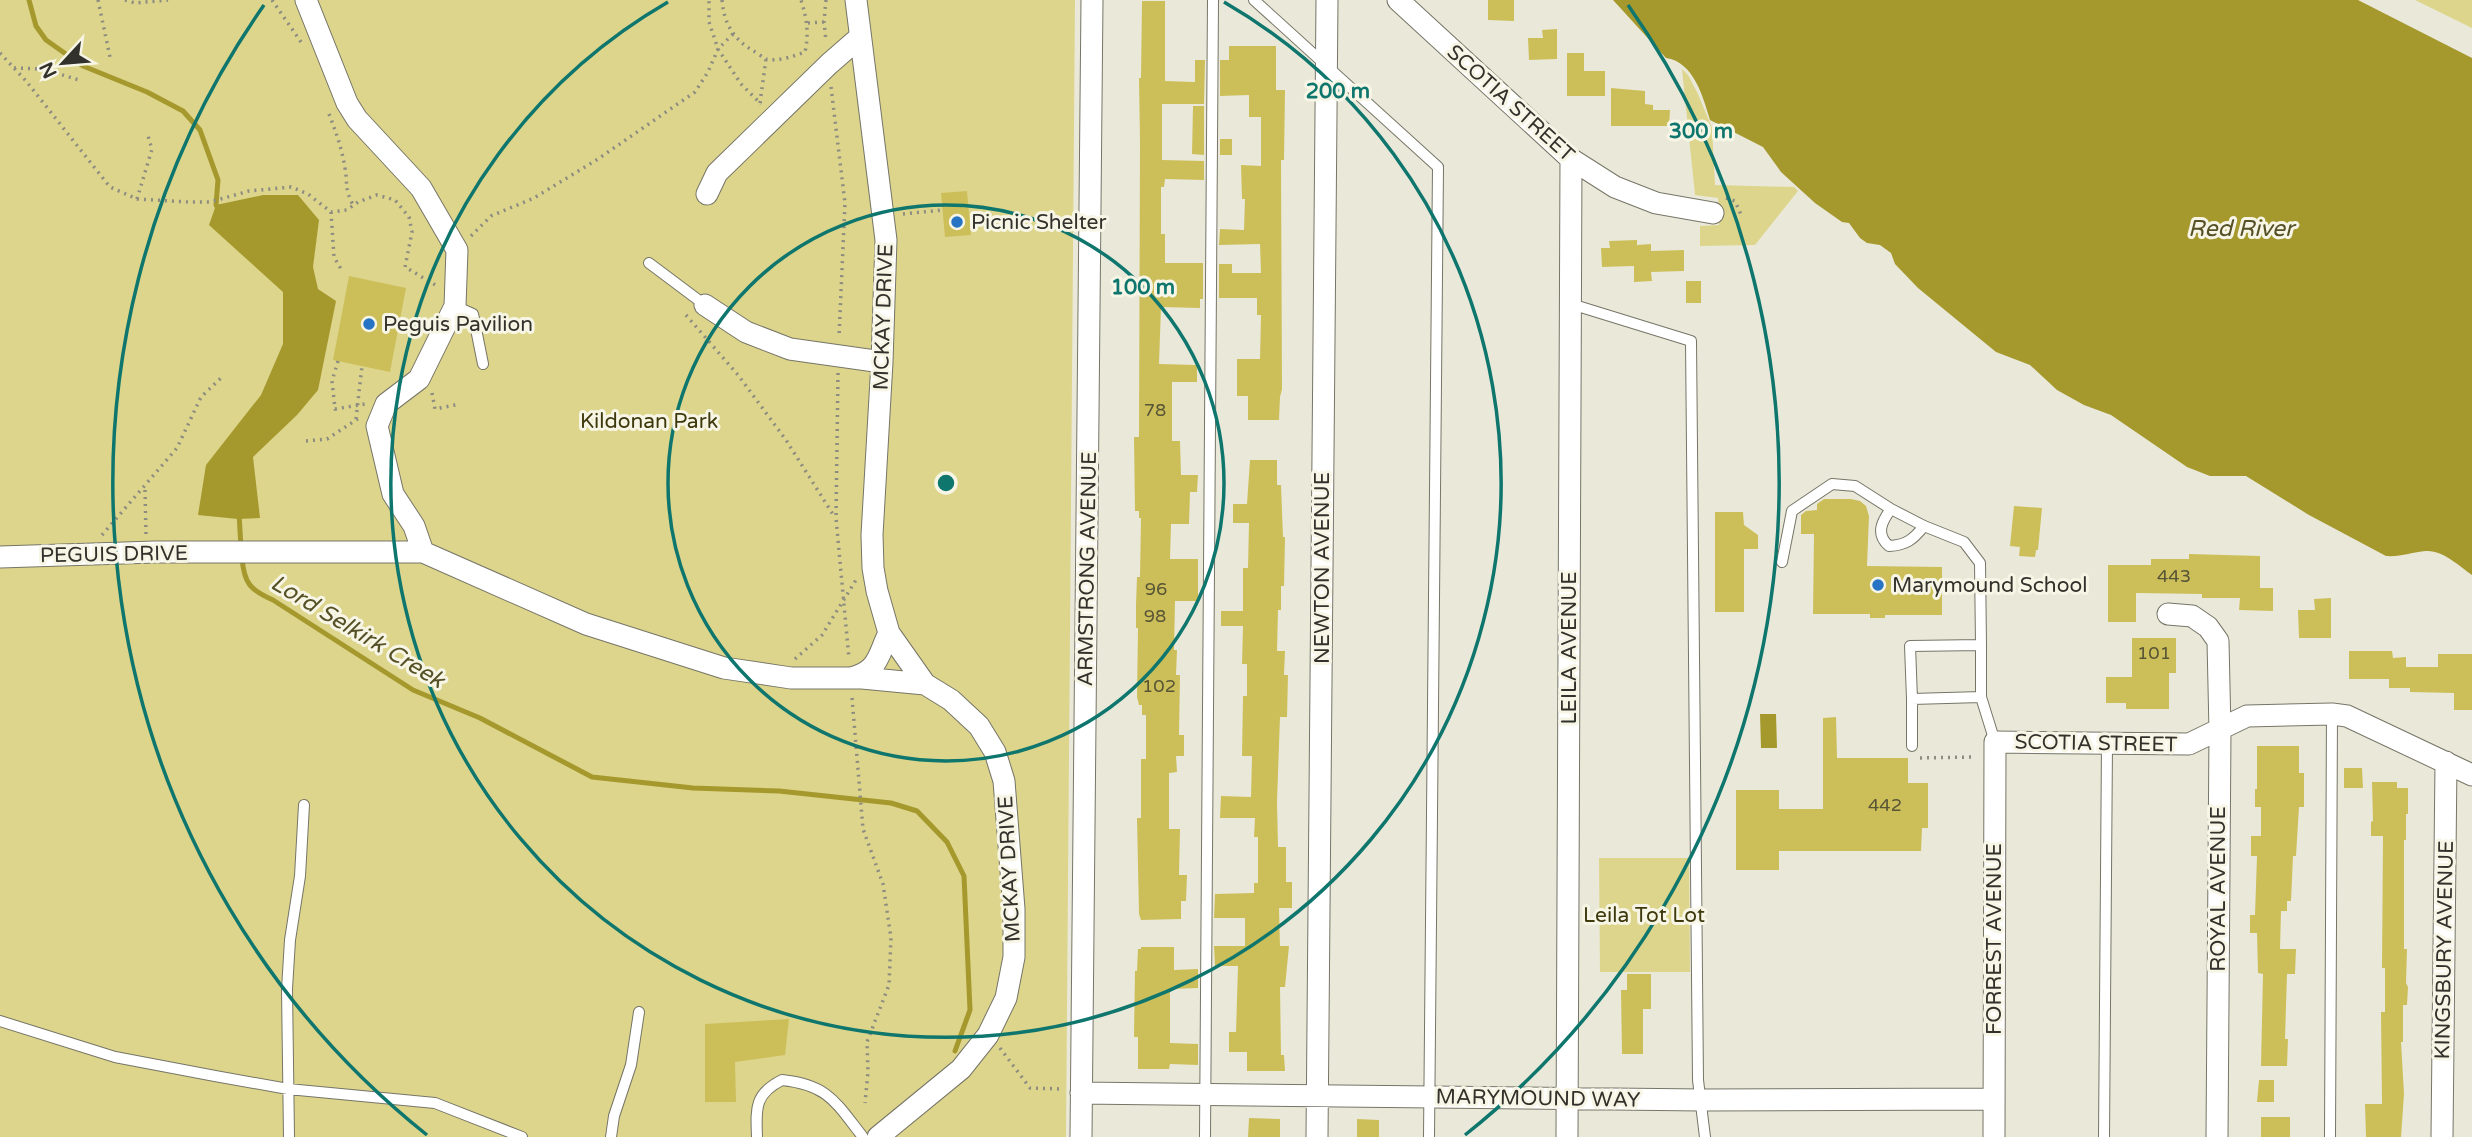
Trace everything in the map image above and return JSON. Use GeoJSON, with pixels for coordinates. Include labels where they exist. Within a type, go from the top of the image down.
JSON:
{"type":"FeatureCollection","features":[{"type":"Feature","properties":{"kind":"street"},"geometry":{"type":"LineString","coordinates":[[306,0],[347,103],[357,119],[421,188],[457,250],[455,306],[419,379],[386,404],[377,426],[393,494],[414,526],[423,552],[586,624],[724,667],[791,678],[851,678],[925,684]]}},
{"type":"Feature","properties":{"kind":"street","name":"MCKAY DRIVE"},"geometry":{"type":"LineString","coordinates":[[856,0],[886,240],[872,553],[877,592],[889,634],[925,684],[951,700],[979,726],[995,752],[1004,781],[1014,909],[1014,957],[1006,998],[988,1035],[961,1069],[878,1137]]}},
{"type":"Feature","properties":{"kind":"street","name":"ARMSTRONG AVENUE"},"geometry":{"type":"LineString","coordinates":[[1081,1137],[1092,0]]}},
{"type":"Feature","properties":{"kind":"street","name":"NEWTON AVENUE"},"geometry":{"type":"LineString","coordinates":[[1317,1137],[1327,0]]}},
{"type":"Feature","properties":{"kind":"street","name":"SCOTIA STREET"},"geometry":{"type":"LineString","coordinates":[[1398,0],[1571,159],[1615,187],[1656,203],[1713,213]]}},
{"type":"Feature","properties":{"kind":"street"},"geometry":{"type":"LineString","coordinates":[[707,194],[717,173],[767,111],[860,37]]}},
{"type":"Feature","properties":{"kind":"street","name":"LEILA AVENUE"},"geometry":{"type":"LineString","coordinates":[[1567,1137],[1571,159]]}},
{"type":"Feature","properties":{"kind":"street"},"geometry":{"type":"LineString","coordinates":[[696,310],[763,341],[790,349],[882,362]]}},
{"type":"Feature","properties":{"kind":"street","name":"PEGUIS DRIVE"},"geometry":{"type":"LineString","coordinates":[[0,557],[146,552],[423,552]]}},
{"type":"Feature","properties":{"kind":"street","name":"ROYAL AVENUE"},"geometry":{"type":"LineString","coordinates":[[2168,614],[2192,616],[2208,627],[2218,642],[2220,731],[2217,1137]]}},
{"type":"Feature","properties":{"kind":"street"},"geometry":{"type":"LineString","coordinates":[[851,678],[864,674],[878,663],[889,634]]}},
{"type":"Feature","properties":{"kind":"street","name":"SCOTIA STREET"},"geometry":{"type":"LineString","coordinates":[[1995,742],[2189,744],[2247,716],[2332,714],[2347,716],[2472,775]]}},
{"type":"Feature","properties":{"kind":"street","name":"FORREST AVENUE"},"geometry":{"type":"LineString","coordinates":[[1994,1137],[1995,742]]}},
{"type":"Feature","properties":{"kind":"street","name":"KINGSBURY AVENUE"},"geometry":{"type":"LineString","coordinates":[[2442,1137],[2446,762]]}},
{"type":"Feature","properties":{"kind":"street","name":"MARYMOUND WAY"},"geometry":{"type":"LineString","coordinates":[[1081,1093],[1702,1100],[1994,1098]]}},
{"type":"Feature","properties":{"kind":"lane"},"geometry":{"type":"LineString","coordinates":[[1205,1137],[1213,0]]}},
{"type":"Feature","properties":{"kind":"lane"},"geometry":{"type":"LineString","coordinates":[[1254,0],[1438,167],[1429,1137]]}},
{"type":"Feature","properties":{"kind":"lane"},"geometry":{"type":"LineString","coordinates":[[649,263],[696,310]]}},
{"type":"Feature","properties":{"kind":"lane"},"geometry":{"type":"LineString","coordinates":[[1571,304],[1691,341],[1698,1080],[1705,1137]]}},
{"type":"Feature","properties":{"kind":"lane"},"geometry":{"type":"LineString","coordinates":[[455,306],[472,314],[483,364]]}},
{"type":"Feature","properties":{"kind":"lane"},"geometry":{"type":"LineString","coordinates":[[1783,562],[1792,511],[1832,484],[1855,486],[1924,526],[1964,542],[1980,563],[1981,697],[1995,742]]}},
{"type":"Feature","properties":{"kind":"lane"},"geometry":{"type":"LineString","coordinates":[[1891,509],[1882,520],[1880,529],[1882,540],[1889,546],[1902,545],[1913,540],[1924,526]]}},
{"type":"Feature","properties":{"kind":"lane"},"geometry":{"type":"LineString","coordinates":[[1912,746],[1910,646],[1981,645]]}},
{"type":"Feature","properties":{"kind":"lane"},"geometry":{"type":"LineString","coordinates":[[1912,699],[1981,697]]}},
{"type":"Feature","properties":{"kind":"lane"},"geometry":{"type":"LineString","coordinates":[[2330,1137],[2332,714]]}},
{"type":"Feature","properties":{"kind":"lane"},"geometry":{"type":"LineString","coordinates":[[2104,1137],[2107,743]]}},
{"type":"Feature","properties":{"kind":"lane"},"geometry":{"type":"LineString","coordinates":[[289,1137],[289,952],[300,876],[304,805]]}},
{"type":"Feature","properties":{"kind":"lane"},"geometry":{"type":"LineString","coordinates":[[611,1137],[614,1116],[631,1065],[639,1012]]}},
{"type":"Feature","properties":{"kind":"lane"},"geometry":{"type":"LineString","coordinates":[[0,1021],[115,1057],[288,1089],[435,1103],[522,1137]]}},
{"type":"Feature","properties":{"kind":"lane"},"geometry":{"type":"LineString","coordinates":[[757,1137],[756,1109],[763,1093],[782,1080],[804,1082],[829,1094],[863,1137]]}},
{"type":"Feature","properties":{"kind":"path"},"geometry":{"type":"LineString","coordinates":[[98,0],[110,57]]}},
{"type":"Feature","properties":{"kind":"path"},"geometry":{"type":"LineString","coordinates":[[125,0],[135,3],[168,0]]}},
{"type":"Feature","properties":{"kind":"path"},"geometry":{"type":"LineString","coordinates":[[272,0],[307,52]]}},
{"type":"Feature","properties":{"kind":"path"},"geometry":{"type":"LineString","coordinates":[[709,0],[709,22],[718,49],[741,84],[767,111]]}},
{"type":"Feature","properties":{"kind":"path"},"geometry":{"type":"LineString","coordinates":[[722,0],[723,16],[733,34],[740,43],[766,59],[805,52],[808,23],[801,0]]}},
{"type":"Feature","properties":{"kind":"path"},"geometry":{"type":"LineString","coordinates":[[826,0],[824,22],[845,203],[835,518],[863,829],[883,884],[891,939],[889,985],[867,1042],[865,1103]]}},
{"type":"Feature","properties":{"kind":"path"},"geometry":{"type":"LineString","coordinates":[[808,23],[824,22]]}},
{"type":"Feature","properties":{"kind":"path"},"geometry":{"type":"LineString","coordinates":[[457,250],[491,216],[534,198],[598,159],[695,92],[718,49],[733,34]]}},
{"type":"Feature","properties":{"kind":"path"},"geometry":{"type":"LineString","coordinates":[[0,53],[110,187],[136,199],[210,202],[249,191],[291,187],[308,194],[331,212],[347,210],[377,195],[395,200],[409,217],[412,232],[405,267],[448,293],[455,306]]}},
{"type":"Feature","properties":{"kind":"path"},"geometry":{"type":"LineString","coordinates":[[766,59],[767,111]]}},
{"type":"Feature","properties":{"kind":"path"},"geometry":{"type":"LineString","coordinates":[[14,68],[43,69],[79,80]]}},
{"type":"Feature","properties":{"kind":"path"},"geometry":{"type":"LineString","coordinates":[[328,111],[340,144],[346,172],[345,188],[353,205]]}},
{"type":"Feature","properties":{"kind":"path"},"geometry":{"type":"LineString","coordinates":[[136,199],[152,149],[148,136]]}},
{"type":"Feature","properties":{"kind":"path"},"geometry":{"type":"LineString","coordinates":[[883,216],[942,210]]}},
{"type":"Feature","properties":{"kind":"path"},"geometry":{"type":"LineString","coordinates":[[331,212],[334,257],[341,269]]}},
{"type":"Feature","properties":{"kind":"path"},"geometry":{"type":"LineString","coordinates":[[696,310],[738,375],[786,440],[835,518]]}},
{"type":"Feature","properties":{"kind":"path"},"geometry":{"type":"LineString","coordinates":[[338,361],[332,381],[335,409],[386,404]]}},
{"type":"Feature","properties":{"kind":"path"},"geometry":{"type":"LineString","coordinates":[[356,419],[362,366]]}},
{"type":"Feature","properties":{"kind":"path"},"geometry":{"type":"LineString","coordinates":[[84,554],[145,488],[177,448],[201,397],[222,377]]}},
{"type":"Feature","properties":{"kind":"path"},"geometry":{"type":"LineString","coordinates":[[431,388],[435,409],[460,404]]}},
{"type":"Feature","properties":{"kind":"path"},"geometry":{"type":"LineString","coordinates":[[306,441],[327,439],[356,419],[386,404]]}},
{"type":"Feature","properties":{"kind":"path"},"geometry":{"type":"LineString","coordinates":[[145,488],[146,552]]}},
{"type":"Feature","properties":{"kind":"path"},"geometry":{"type":"LineString","coordinates":[[775,676],[822,635],[872,553]]}},
{"type":"Feature","properties":{"kind":"path"},"geometry":{"type":"LineString","coordinates":[[1914,758],[1978,757]]}},
{"type":"Feature","properties":{"kind":"path"},"geometry":{"type":"LineString","coordinates":[[988,1035],[1030,1088],[1076,1089],[1081,1093]]}},
{"type":"Feature","properties":{"kind":"green space","name":"Kildonan Park"},"geometry":{"type":"Polygon","coordinates":[[[0,0],[1075,0],[1066,1137],[0,1137],[0,0]]]}},
{"type":"Feature","properties":{"kind":"green space"},"geometry":{"type":"Polygon","coordinates":[[[2415,0],[2472,0],[2472,28],[2415,0]]]}},
{"type":"Feature","properties":{"kind":"green space"},"geometry":{"type":"Polygon","coordinates":[[[1682,69],[1698,94],[1712,128],[1715,185],[1794,187],[1798,191],[1755,245],[1700,246],[1700,226],[1719,225],[1718,198],[1695,195],[1682,69]]]}},
{"type":"Feature","properties":{"kind":"green space","name":"Leila Tot Lot"},"geometry":{"type":"Polygon","coordinates":[[[1599,858],[1689,858],[1690,972],[1600,972],[1599,858]]]}},
{"type":"Feature","properties":{"kind":"water","name":"Red River"},"geometry":{"type":"Polygon","coordinates":[[[1613,0],[2358,0],[2472,58],[2472,575],[2450,559],[2432,551],[2386,556],[2309,515],[2246,476],[2210,476],[2187,467],[2111,415],[2084,405],[2057,390],[2030,365],[1996,352],[1918,288],[1895,264],[1891,253],[1880,245],[1867,243],[1849,223],[1842,222],[1815,203],[1781,172],[1763,147],[1710,120],[1700,91],[1690,73],[1676,61],[1666,58],[1613,0]]]}},
{"type":"Feature","properties":{"kind":"water"},"geometry":{"type":"Polygon","coordinates":[[[263,195],[298,195],[319,220],[313,267],[318,289],[336,301],[318,390],[297,415],[253,457],[260,518],[198,515],[206,465],[261,395],[283,344],[283,292],[209,225],[216,205],[263,195]]]}},
{"type":"Feature","properties":{"kind":"water"},"geometry":{"type":"Polygon","coordinates":[[[1760,714],[1776,714],[1777,748],[1761,748],[1760,714]]]}},
{"type":"Feature","properties":{"kind":"building"},"geometry":{"type":"Polygon","coordinates":[[[1488,0],[1514,0],[1514,21],[1488,20],[1488,0]]]}},
{"type":"Feature","properties":{"kind":"building"},"geometry":{"type":"Polygon","coordinates":[[[1142,1],[1165,1],[1165,81],[1195,82],[1195,60],[1205,60],[1204,104],[1162,104],[1162,160],[1204,161],[1204,180],[1165,179],[1164,187],[1161,187],[1161,234],[1165,234],[1165,263],[1203,263],[1203,299],[1200,299],[1200,308],[1161,307],[1159,364],[1197,365],[1197,382],[1172,382],[1172,441],[1180,441],[1181,475],[1198,475],[1197,492],[1190,492],[1189,524],[1171,524],[1170,559],[1198,559],[1198,601],[1175,601],[1174,650],[1177,650],[1176,675],[1180,675],[1179,735],[1184,735],[1184,756],[1176,756],[1177,772],[1169,773],[1169,829],[1180,829],[1179,875],[1187,875],[1186,901],[1181,901],[1181,919],[1141,920],[1137,818],[1141,818],[1141,759],[1146,759],[1146,715],[1142,715],[1142,705],[1139,705],[1137,697],[1136,604],[1137,577],[1140,577],[1141,518],[1139,511],[1135,511],[1134,437],[1139,437],[1139,78],[1142,1]]]}},
{"type":"Feature","properties":{"kind":"building"},"geometry":{"type":"Polygon","coordinates":[[[1557,29],[1557,59],[1529,60],[1528,38],[1543,38],[1542,30],[1557,29]]]}},
{"type":"Feature","properties":{"kind":"building"},"geometry":{"type":"Polygon","coordinates":[[[1229,46],[1276,46],[1276,90],[1285,90],[1284,160],[1281,160],[1282,389],[1279,420],[1248,420],[1248,396],[1237,396],[1237,359],[1260,359],[1261,315],[1257,315],[1257,298],[1219,298],[1219,264],[1232,264],[1232,273],[1261,273],[1260,244],[1219,245],[1220,229],[1244,230],[1245,199],[1242,199],[1241,165],[1261,166],[1261,117],[1249,117],[1249,95],[1220,96],[1220,60],[1229,60],[1229,46]]]}},
{"type":"Feature","properties":{"kind":"building"},"geometry":{"type":"Polygon","coordinates":[[[1567,53],[1584,53],[1584,71],[1605,71],[1605,96],[1567,96],[1567,53]]]}},
{"type":"Feature","properties":{"kind":"building"},"geometry":{"type":"Polygon","coordinates":[[[1611,88],[1645,91],[1645,104],[1653,105],[1653,110],[1670,110],[1669,126],[1611,126],[1611,88]]]}},
{"type":"Feature","properties":{"kind":"building"},"geometry":{"type":"Polygon","coordinates":[[[1193,106],[1204,106],[1204,155],[1192,154],[1193,106]]]}},
{"type":"Feature","properties":{"kind":"building"},"geometry":{"type":"Polygon","coordinates":[[[1220,139],[1232,139],[1232,155],[1220,155],[1220,139]]]}},
{"type":"Feature","properties":{"kind":"building","name":"Picnic Shelter"},"geometry":{"type":"Polygon","coordinates":[[[967,191],[971,235],[945,237],[941,193],[967,191]]]}},
{"type":"Feature","properties":{"kind":"building"},"geometry":{"type":"Polygon","coordinates":[[[1637,240],[1637,245],[1651,244],[1651,251],[1684,250],[1684,271],[1651,272],[1652,281],[1634,282],[1634,266],[1602,267],[1601,248],[1610,248],[1609,241],[1637,240]]]}},
{"type":"Feature","properties":{"kind":"building","name":"Peguis Pavilion"},"geometry":{"type":"Polygon","coordinates":[[[349,276],[406,288],[390,372],[333,360],[349,276]]]}},
{"type":"Feature","properties":{"kind":"building"},"geometry":{"type":"Polygon","coordinates":[[[1686,281],[1701,281],[1701,303],[1686,303],[1686,281]]]}},
{"type":"Feature","properties":{"kind":"building"},"geometry":{"type":"Polygon","coordinates":[[[1250,460],[1277,460],[1277,485],[1281,485],[1285,537],[1284,586],[1281,586],[1281,610],[1278,610],[1277,651],[1285,651],[1284,675],[1288,675],[1287,717],[1280,717],[1277,802],[1278,847],[1286,847],[1286,882],[1292,882],[1292,908],[1279,908],[1280,946],[1289,946],[1285,987],[1280,987],[1281,1055],[1284,1055],[1285,1071],[1247,1071],[1247,1052],[1229,1052],[1229,1032],[1236,1032],[1238,966],[1215,966],[1214,946],[1245,946],[1245,918],[1214,918],[1215,894],[1254,893],[1254,883],[1258,883],[1258,837],[1254,837],[1255,818],[1220,818],[1221,796],[1251,797],[1252,756],[1242,756],[1243,696],[1247,696],[1247,664],[1242,664],[1243,626],[1221,626],[1221,611],[1243,611],[1243,568],[1248,568],[1249,523],[1233,523],[1233,504],[1247,504],[1250,460]]]}},
{"type":"Feature","properties":{"kind":"building","name":"Marymound School"},"geometry":{"type":"Polygon","coordinates":[[[1824,499],[1851,499],[1866,506],[1869,516],[1867,566],[1942,567],[1942,615],[1885,615],[1885,618],[1870,618],[1870,614],[1813,614],[1814,534],[1801,534],[1801,515],[1806,511],[1817,510],[1817,504],[1824,499]]]}},
{"type":"Feature","properties":{"kind":"building"},"geometry":{"type":"Polygon","coordinates":[[[2014,506],[2042,508],[2035,557],[2019,556],[2020,547],[2010,546],[2014,506]]]}},
{"type":"Feature","properties":{"kind":"building"},"geometry":{"type":"Polygon","coordinates":[[[1715,512],[1743,512],[1744,525],[1758,535],[1758,549],[1744,549],[1744,612],[1715,612],[1715,512]]]}},
{"type":"Feature","properties":{"kind":"building"},"geometry":{"type":"Polygon","coordinates":[[[2189,554],[2260,556],[2260,588],[2273,588],[2273,611],[2239,610],[2240,598],[2202,598],[2202,594],[2136,593],[2136,622],[2108,622],[2108,565],[2151,565],[2151,559],[2189,559],[2189,554]]]}},
{"type":"Feature","properties":{"kind":"building"},"geometry":{"type":"Polygon","coordinates":[[[2331,598],[2331,638],[2299,638],[2298,610],[2315,610],[2314,599],[2331,598]]]}},
{"type":"Feature","properties":{"kind":"building"},"geometry":{"type":"Polygon","coordinates":[[[2132,638],[2176,638],[2176,673],[2169,673],[2169,709],[2126,709],[2126,703],[2106,703],[2106,677],[2132,677],[2132,638]]]}},
{"type":"Feature","properties":{"kind":"building"},"geometry":{"type":"Polygon","coordinates":[[[2349,651],[2392,651],[2393,658],[2406,657],[2406,667],[2438,667],[2438,654],[2472,654],[2472,710],[2454,710],[2454,693],[2410,692],[2410,688],[2389,688],[2389,679],[2349,679],[2349,651]]]}},
{"type":"Feature","properties":{"kind":"building"},"geometry":{"type":"Polygon","coordinates":[[[1836,717],[1837,758],[1908,758],[1908,783],[1928,783],[1928,828],[1922,828],[1921,851],[1779,851],[1779,870],[1736,870],[1736,790],[1779,790],[1779,809],[1823,809],[1823,718],[1836,717]]]}},
{"type":"Feature","properties":{"kind":"building"},"geometry":{"type":"Polygon","coordinates":[[[2257,746],[2299,746],[2299,773],[2304,773],[2304,807],[2299,807],[2291,901],[2287,901],[2287,911],[2281,911],[2280,949],[2296,949],[2295,974],[2287,974],[2287,1066],[2261,1066],[2263,974],[2258,973],[2257,933],[2250,933],[2250,915],[2255,915],[2257,856],[2251,856],[2251,836],[2261,836],[2261,807],[2255,807],[2257,746]]]}},
{"type":"Feature","properties":{"kind":"building"},"geometry":{"type":"Polygon","coordinates":[[[2344,768],[2362,768],[2363,788],[2344,788],[2344,768]]]}},
{"type":"Feature","properties":{"kind":"building"},"geometry":{"type":"Polygon","coordinates":[[[2372,782],[2397,782],[2397,788],[2408,788],[2404,840],[2404,949],[2407,949],[2408,987],[2407,1005],[2403,1005],[2401,1042],[2404,1094],[2401,1137],[2366,1137],[2365,1104],[2382,1104],[2381,1012],[2385,1012],[2385,968],[2382,968],[2383,836],[2371,836],[2372,782]]]}},
{"type":"Feature","properties":{"kind":"building"},"geometry":{"type":"Polygon","coordinates":[[[1174,947],[1174,970],[1198,969],[1198,988],[1170,989],[1170,1043],[1198,1044],[1198,1065],[1170,1064],[1169,1069],[1138,1069],[1138,1037],[1134,1037],[1135,971],[1138,949],[1174,947]]]}},
{"type":"Feature","properties":{"kind":"building"},"geometry":{"type":"Polygon","coordinates":[[[1627,974],[1651,974],[1651,1009],[1643,1009],[1643,1054],[1622,1054],[1621,990],[1627,990],[1627,974]]]}},
{"type":"Feature","properties":{"kind":"building"},"geometry":{"type":"Polygon","coordinates":[[[789,1019],[785,1055],[735,1062],[736,1102],[705,1102],[705,1024],[789,1019]]]}},
{"type":"Feature","properties":{"kind":"building"},"geometry":{"type":"Polygon","coordinates":[[[2259,1080],[2274,1080],[2274,1102],[2257,1102],[2259,1080]]]}},
{"type":"Feature","properties":{"kind":"building"},"geometry":{"type":"Polygon","coordinates":[[[2261,1117],[2290,1117],[2290,1137],[2261,1137],[2261,1117]]]}},
{"type":"Feature","properties":{"kind":"building"},"geometry":{"type":"Polygon","coordinates":[[[1249,1118],[1280,1119],[1280,1137],[1248,1137],[1249,1118]]]}},
{"type":"Feature","properties":{"kind":"building"},"geometry":{"type":"Polygon","coordinates":[[[1357,1119],[1379,1120],[1379,1137],[1357,1137],[1357,1119]]]}},
{"type":"Feature","properties":{"kind":"waterway","name":"Lord Selkirk Creek"},"geometry":{"type":"LineString","coordinates":[[29,0],[36,26],[46,40],[83,66],[147,92],[183,111],[200,130],[218,180],[216,205],[219,210]]}},
{"type":"Feature","properties":{"kind":"waterway","name":"Lord Selkirk Creek"},"geometry":{"type":"LineString","coordinates":[[239,513],[241,548]]}},
{"type":"Feature","properties":{"kind":"waterway","name":"Lord Selkirk Creek"},"geometry":{"type":"LineString","coordinates":[[242,558],[244,574],[250,585],[259,593],[413,690],[480,718],[592,777],[693,788],[779,791],[891,803],[917,811],[947,842],[964,876],[970,1010],[955,1051]]}},
{"type":"Feature","properties":{"kind":"place","name":"Picnic Shelter"},"geometry":{"type":"Point","coordinates":[957,222]}},
{"type":"Feature","properties":{"kind":"place","name":"Peguis Pavilion"},"geometry":{"type":"Point","coordinates":[369,324]}},
{"type":"Feature","properties":{"kind":"place","name":"Marymound School"},"geometry":{"type":"Point","coordinates":[1878,585]}}]}
